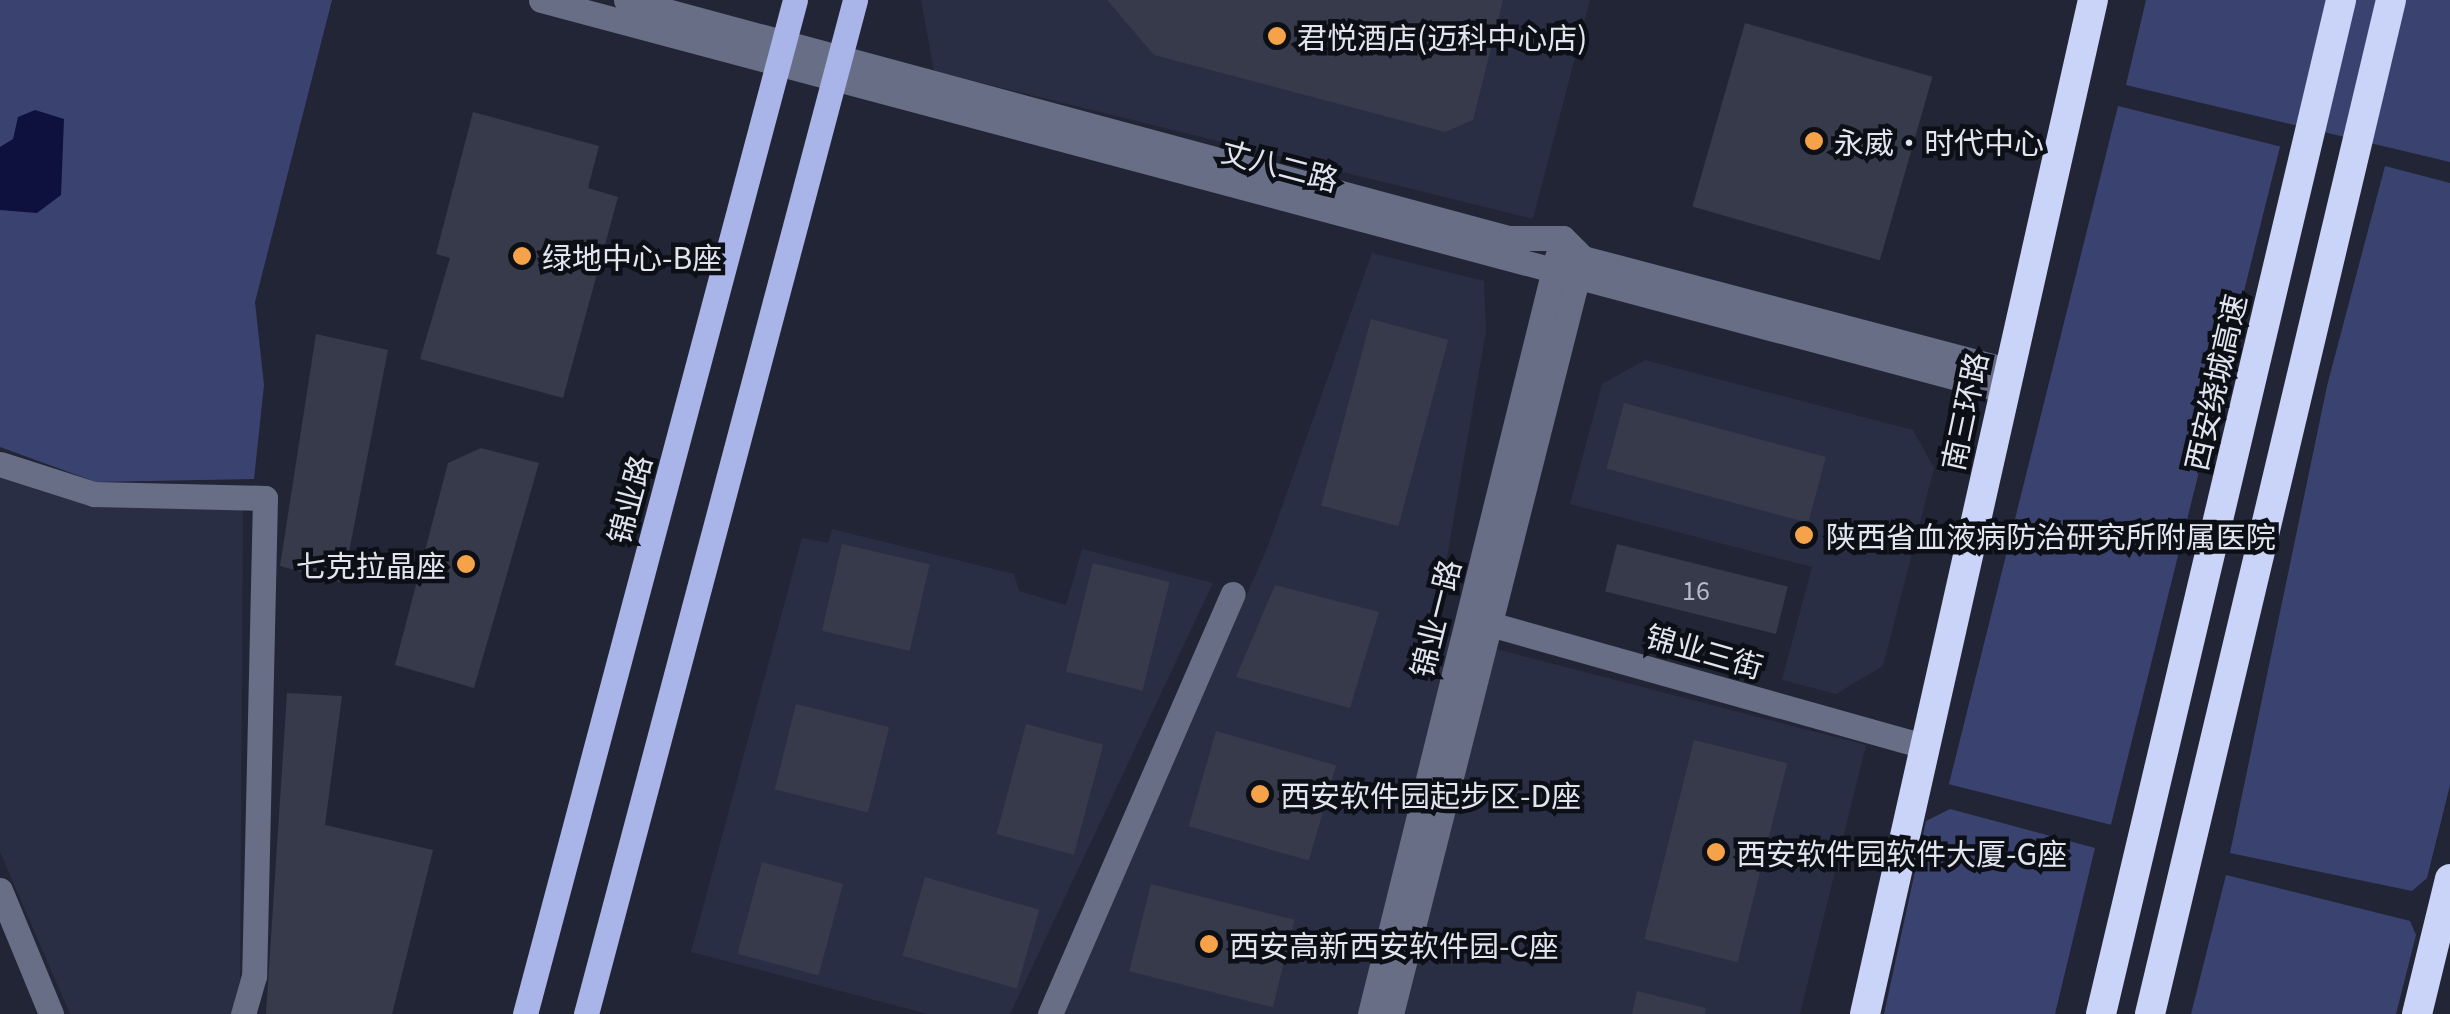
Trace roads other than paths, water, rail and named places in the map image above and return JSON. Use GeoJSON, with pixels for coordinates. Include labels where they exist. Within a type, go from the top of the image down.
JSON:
{"type":"FeatureCollection","features":[{"type":"Feature","properties":{"kind":"highway","name":"南三环路"},"geometry":{"type":"LineString","coordinates":[[1865,1014],[2093,0]]}},
{"type":"Feature","properties":{"kind":"highway","name":"西安绕城高速"},"geometry":{"type":"LineString","coordinates":[[2101,1014],[2341,0]]}},
{"type":"Feature","properties":{"kind":"highway"},"geometry":{"type":"LineString","coordinates":[[2153,1007],[2391,0]]}},
{"type":"Feature","properties":{"kind":"highway"},"geometry":{"type":"LineString","coordinates":[[2080,1014],[2152,796]]}},
{"type":"Feature","properties":{"kind":"highway"},"geometry":{"type":"LineString","coordinates":[[2417,1014],[2450,879]]}},
{"type":"Feature","properties":{"kind":"main road","name":"锦业路"},"geometry":{"type":"LineString","coordinates":[[525,1014],[795,0]]}},
{"type":"Feature","properties":{"kind":"main road"},"geometry":{"type":"LineString","coordinates":[[586,1014],[855,0]]}},
{"type":"Feature","properties":{"kind":"street","name":"丈八二路"},"geometry":{"type":"LineString","coordinates":[[541,0],[781,53]]}},
{"type":"Feature","properties":{"kind":"street","name":"丈八二路"},"geometry":{"type":"LineString","coordinates":[[626,0],[836,69],[1571,269],[2005,380]]}},
{"type":"Feature","properties":{"kind":"street","name":"丈八二路"},"geometry":{"type":"LineString","coordinates":[[836,69],[1508,238],[1563,238],[1571,269]]}},
{"type":"Feature","properties":{"kind":"street","name":"锦业一路"},"geometry":{"type":"LineString","coordinates":[[1370,1014],[1571,269]]}},
{"type":"Feature","properties":{"kind":"street"},"geometry":{"type":"LineString","coordinates":[[0,464],[94,494],[264,498],[254,976],[243,1014]]}},
{"type":"Feature","properties":{"kind":"street"},"geometry":{"type":"LineString","coordinates":[[1050,1014],[1233,594]]}},
{"type":"Feature","properties":{"kind":"street","name":"锦业一路"},"geometry":{"type":"LineString","coordinates":[[1391,1014],[1479,621]]}},
{"type":"Feature","properties":{"kind":"street","name":"锦业三街"},"geometry":{"type":"LineString","coordinates":[[1479,621],[1925,746]]}},
{"type":"Feature","properties":{"kind":"street"},"geometry":{"type":"LineString","coordinates":[[0,890],[51,1014]]}},
{"type":"Feature","properties":{"kind":"place","name":"君悦酒店(迈科中心店)"},"geometry":{"type":"Point","coordinates":[1277,36]}},
{"type":"Feature","properties":{"kind":"place","name":"永威·时代中心"},"geometry":{"type":"Point","coordinates":[1814,141]}},
{"type":"Feature","properties":{"kind":"place","name":"绿地中心-B座"},"geometry":{"type":"Point","coordinates":[522,256]}},
{"type":"Feature","properties":{"kind":"place","name":"陕西省血液病防治研究所附属医院"},"geometry":{"type":"Point","coordinates":[1804,535]}},
{"type":"Feature","properties":{"kind":"place","name":"七克拉晶座"},"geometry":{"type":"Point","coordinates":[466,564]}},
{"type":"Feature","properties":{"kind":"place","name":"西安软件园起步区-D座"},"geometry":{"type":"Point","coordinates":[1260,794]}},
{"type":"Feature","properties":{"kind":"place","name":"西安软件园软件大厦-G座"},"geometry":{"type":"Point","coordinates":[1716,852]}},
{"type":"Feature","properties":{"kind":"place","name":"西安高新西安软件园-C座"},"geometry":{"type":"Point","coordinates":[1209,944]}}]}
